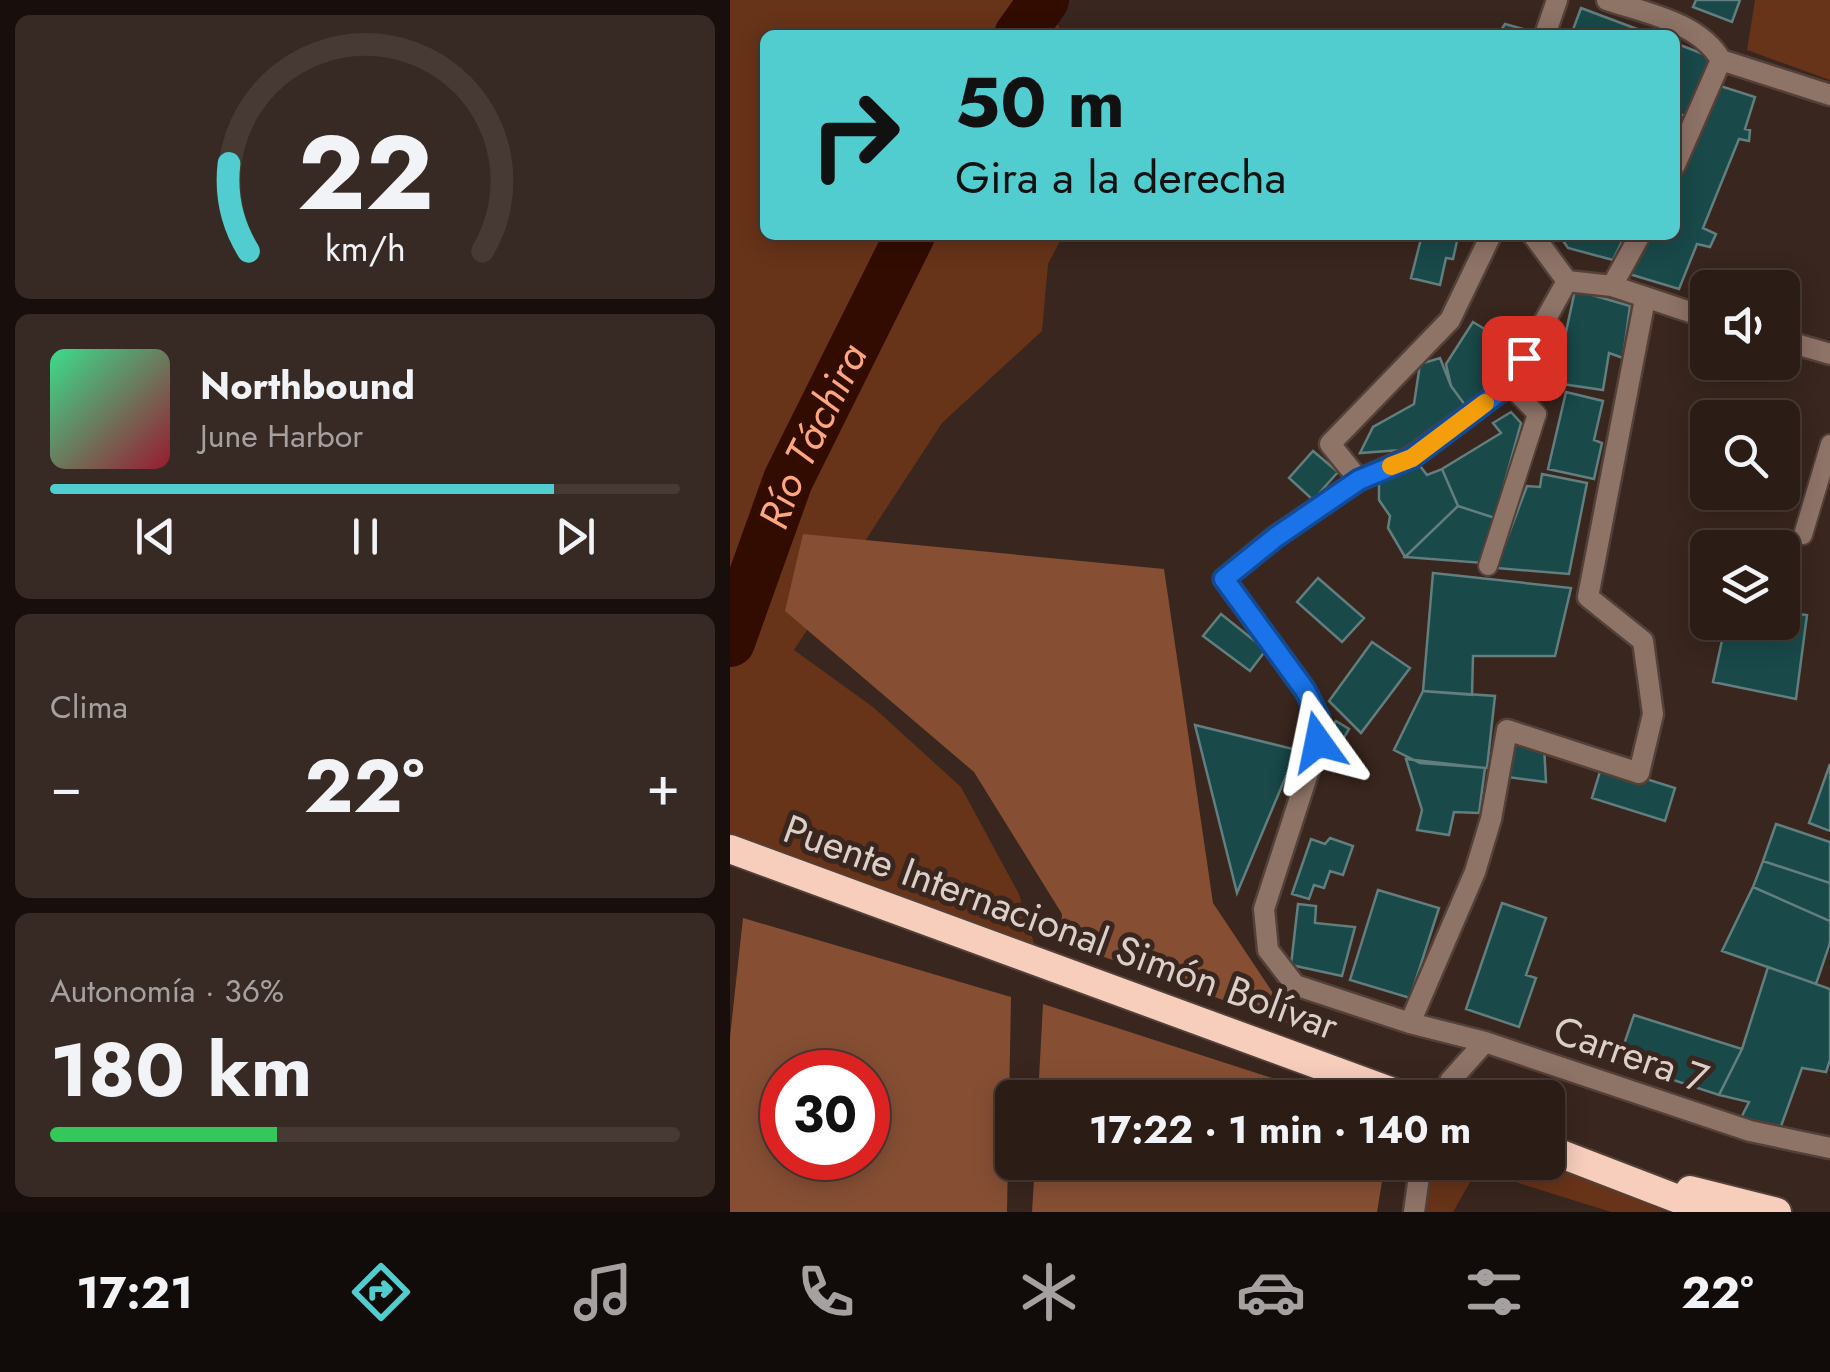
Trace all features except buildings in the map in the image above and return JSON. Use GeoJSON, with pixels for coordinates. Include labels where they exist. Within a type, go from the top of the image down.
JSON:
{"type":"FeatureCollection","features":[{"type":"Feature","properties":{"kind":"highway","name":"Puente Internacional Simón Bolívar"},"geometry":{"type":"LineString","coordinates":[[730,848],[1361,1080]]}},
{"type":"Feature","properties":{"kind":"highway"},"geometry":{"type":"LineString","coordinates":[[1565,1155],[1712,1212]]}},
{"type":"Feature","properties":{"kind":"highway"},"geometry":{"type":"LineString","coordinates":[[1634,1181],[1691,1190],[1777,1212]]}},
{"type":"Feature","properties":{"kind":"street"},"geometry":{"type":"LineString","coordinates":[[1547,30],[1556,0]]}},
{"type":"Feature","properties":{"kind":"street"},"geometry":{"type":"LineString","coordinates":[[1607,0],[1678,24],[1714,48],[1721,60],[1830,95]]}},
{"type":"Feature","properties":{"kind":"street"},"geometry":{"type":"LineString","coordinates":[[1680,154],[1721,60]]}},
{"type":"Feature","properties":{"kind":"street"},"geometry":{"type":"LineString","coordinates":[[1488,240],[1450,320],[1330,444],[1359,480],[1412,458],[1509,385],[1567,281]]}},
{"type":"Feature","properties":{"kind":"street"},"geometry":{"type":"LineString","coordinates":[[1537,240],[1567,281],[1612,286],[1690,313]]}},
{"type":"Feature","properties":{"kind":"street"},"geometry":{"type":"LineString","coordinates":[[1612,286],[1637,240]]}},
{"type":"Feature","properties":{"kind":"street"},"geometry":{"type":"LineString","coordinates":[[1410,1023],[1475,872],[1491,819],[1507,730],[1639,773],[1652,714],[1643,642],[1588,597],[1645,299]]}},
{"type":"Feature","properties":{"kind":"street"},"geometry":{"type":"LineString","coordinates":[[1800,345],[1830,354]]}},
{"type":"Feature","properties":{"kind":"street","name":"Carrera 7"},"geometry":{"type":"LineString","coordinates":[[1359,480],[1276,537],[1224,579],[1305,690],[1319,718],[1318,742],[1264,909],[1268,950],[1295,985],[1410,1023],[1485,1042],[1750,1131],[1830,1148]]}},
{"type":"Feature","properties":{"kind":"street"},"geometry":{"type":"LineString","coordinates":[[1451,1080],[1485,1042]]}},
{"type":"Feature","properties":{"kind":"street"},"geometry":{"type":"LineString","coordinates":[[1414,1212],[1418,1180]]}},
{"type":"Feature","properties":{"kind":"lane"},"geometry":{"type":"LineString","coordinates":[[1488,566],[1537,414],[1509,385]]}},
{"type":"Feature","properties":{"kind":"lane"},"geometry":{"type":"LineString","coordinates":[[1803,534],[1830,444]]}},
{"type":"Feature","properties":{"kind":"shaded area"},"geometry":{"type":"Polygon","coordinates":[[[730,0],[1031,0],[1062,30],[760,30],[760,240],[1060,240],[1048,264],[1042,331],[942,423],[794,650],[873,707],[961,787],[1019,894],[1037,953],[730,838],[730,0]]]}},
{"type":"Feature","properties":{"kind":"shaded area"},"geometry":{"type":"Polygon","coordinates":[[[1755,0],[1830,0],[1830,80],[1747,50],[1755,0]]]}},
{"type":"Feature","properties":{"kind":"shaded area"},"geometry":{"type":"Polygon","coordinates":[[[803,534],[1164,569],[1213,903],[1295,1026],[1060,941],[1062,914],[974,772],[785,611],[803,534]]]}},
{"type":"Feature","properties":{"kind":"shaded area"},"geometry":{"type":"Polygon","coordinates":[[[743,918],[1011,997],[1009,1080],[995,1080],[995,1180],[1008,1180],[1007,1212],[730,1212],[730,1037],[743,918]]]}},
{"type":"Feature","properties":{"kind":"shaded area"},"geometry":{"type":"Polygon","coordinates":[[[1043,1004],[1278,1080],[1039,1080],[1043,1004]]]}},
{"type":"Feature","properties":{"kind":"shaded area"},"geometry":{"type":"Polygon","coordinates":[[[1565,1170],[1666,1212],[1611,1212],[1509,1180],[1565,1180],[1565,1170]]]}},
{"type":"Feature","properties":{"kind":"shaded area"},"geometry":{"type":"Polygon","coordinates":[[[1034,1180],[1382,1180],[1377,1212],[1032,1212],[1034,1180]]]}},
{"type":"Feature","properties":{"kind":"shaded area"},"geometry":{"type":"Polygon","coordinates":[[[1427,1180],[1471,1180],[1453,1212],[1424,1212],[1427,1180]]]}},
{"type":"Feature","properties":{"kind":"waterway","name":"Río Táchira"},"geometry":{"type":"LineString","coordinates":[[1023,30],[1044,0]]}},
{"type":"Feature","properties":{"kind":"waterway","name":"Río Táchira"},"geometry":{"type":"LineString","coordinates":[[730,642],[788,480],[908,240]]}},
{"type":"Feature","properties":{"kind":"slow traffic"},"geometry":{"type":"LineString","coordinates":[[1391,466],[1412,458],[1485,403]]}},
{"type":"Feature","properties":{"kind":"route"},"geometry":{"type":"LineString","coordinates":[[1318,742],[1319,718],[1305,690],[1224,579],[1276,537],[1359,480],[1412,458],[1509,385],[1524,358]]}}]}
